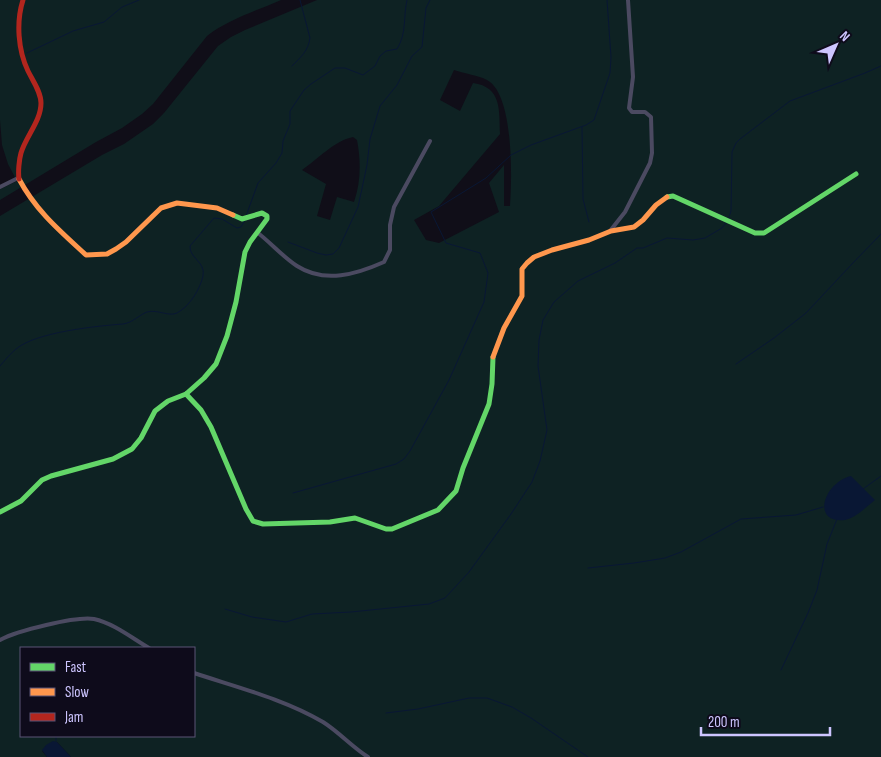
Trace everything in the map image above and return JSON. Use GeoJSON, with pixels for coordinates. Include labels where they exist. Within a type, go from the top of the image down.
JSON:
{"type":"FeatureCollection","features":[{"type":"Feature","properties":{"kind":"street"},"geometry":{"type":"LineString","coordinates":[[0,512],[21,501],[42,480],[124,454],[137,445],[156,411],[168,400],[186,394],[204,378],[219,358],[236,302],[245,252],[267,219],[265,214],[256,214],[242,219],[217,208],[176,203],[161,208],[126,242],[116,249],[107,254],[86,255],[45,217],[29,198],[18,178],[21,153],[38,117],[41,102],[38,88],[27,69],[18,38],[19,12],[23,0]]}},
{"type":"Feature","properties":{"kind":"street"},"geometry":{"type":"LineString","coordinates":[[610,231],[628,206],[652,158],[651,117],[645,112],[632,112],[629,108],[632,77],[628,0]]}},
{"type":"Feature","properties":{"kind":"street"},"geometry":{"type":"LineString","coordinates":[[258,233],[292,263],[314,274],[348,275],[384,262],[390,250],[390,225],[394,207],[430,141]]}},
{"type":"Feature","properties":{"kind":"street"},"geometry":{"type":"LineString","coordinates":[[186,394],[205,416],[253,521],[263,524],[330,522],[355,518],[386,529],[398,528],[438,510],[456,491],[491,394],[493,357],[499,339],[522,296],[521,275],[525,265],[547,252],[590,240],[610,231],[636,226],[658,203],[673,196],[755,232],[764,233],[856,174]]}},
{"type":"Feature","properties":{"kind":"street"},"geometry":{"type":"LineString","coordinates":[[0,187],[18,178]]}},
{"type":"Feature","properties":{"kind":"street"},"geometry":{"type":"LineString","coordinates":[[0,640],[42,627],[88,619],[102,622],[147,647]]}},
{"type":"Feature","properties":{"kind":"street"},"geometry":{"type":"LineString","coordinates":[[195,673],[241,688],[314,718],[330,727],[368,757]]}},
{"type":"Feature","properties":{"kind":"green space"},"geometry":{"type":"Polygon","coordinates":[[[0,0],[281,0],[233,20],[215,30],[207,36],[153,104],[142,114],[122,128],[0,200],[0,189],[17,181],[8,164],[2,145],[0,120],[0,0]]]}},
{"type":"Feature","properties":{"kind":"green space"},"geometry":{"type":"Polygon","coordinates":[[[317,0],[881,0],[881,757],[71,757],[57,742],[42,751],[47,757],[0,757],[0,216],[102,155],[124,144],[153,124],[218,46],[231,37],[317,0]],[[454,70],[440,100],[460,111],[473,83],[482,85],[489,89],[497,101],[500,134],[439,206],[414,220],[426,240],[439,243],[499,212],[489,183],[504,165],[504,206],[510,206],[511,158],[507,119],[496,88],[480,77],[454,70]],[[353,137],[339,142],[302,170],[326,184],[317,216],[330,220],[337,197],[354,202],[358,187],[360,164],[357,140],[353,137]]]}},
{"type":"Feature","properties":{"kind":"water"},"geometry":{"type":"Polygon","coordinates":[[[851,476],[875,500],[853,517],[845,520],[834,520],[828,516],[825,510],[828,494],[833,486],[851,476]]]}},
{"type":"Feature","properties":{"kind":"water"},"geometry":{"type":"Polygon","coordinates":[[[53,741],[57,742],[71,757],[47,757],[42,750],[53,741]]]}},
{"type":"Feature","properties":{"kind":"waterway"},"geometry":{"type":"LineString","coordinates":[[27,53],[73,31],[104,22],[122,7],[139,0]]}},
{"type":"Feature","properties":{"kind":"waterway"},"geometry":{"type":"LineString","coordinates":[[292,66],[306,50],[310,38],[300,0]]}},
{"type":"Feature","properties":{"kind":"waterway"},"geometry":{"type":"LineString","coordinates":[[246,216],[258,183],[276,163],[282,153],[283,141],[290,124],[290,111],[304,90],[335,68],[345,68],[363,75],[375,66],[380,56],[386,51],[397,49],[404,31],[407,0]]}},
{"type":"Feature","properties":{"kind":"waterway"},"geometry":{"type":"LineString","coordinates":[[288,242],[326,255],[333,254],[339,248],[358,207],[367,165],[370,139],[380,106],[397,85],[412,56],[422,47],[426,8],[430,0]]}},
{"type":"Feature","properties":{"kind":"waterway"},"geometry":{"type":"LineString","coordinates":[[293,493],[396,464],[404,459],[410,451],[449,380],[484,302],[488,273],[480,253],[446,243],[431,212],[486,178],[511,155],[594,120],[610,73],[611,57],[607,0]]}},
{"type":"Feature","properties":{"kind":"waterway"},"geometry":{"type":"LineString","coordinates":[[728,220],[731,211],[732,152],[736,143],[790,101],[881,66]]}},
{"type":"Feature","properties":{"kind":"waterway"},"geometry":{"type":"LineString","coordinates":[[582,127],[583,199],[589,222]]}},
{"type":"Feature","properties":{"kind":"waterway"},"geometry":{"type":"LineString","coordinates":[[0,366],[16,349],[38,338],[67,331],[126,323],[151,311],[170,314],[177,313],[194,297],[203,276],[202,267],[192,254],[190,246],[214,218],[222,219],[237,228],[241,227],[245,220]]}},
{"type":"Feature","properties":{"kind":"waterway"},"geometry":{"type":"LineString","coordinates":[[225,609],[252,617],[286,622],[312,614],[429,604],[445,598],[469,572],[511,514],[532,482],[540,461],[547,430],[538,366],[539,340],[543,320],[554,302],[578,281],[615,263],[637,248],[643,248],[667,238],[693,240],[705,238],[722,228],[726,223]]}},
{"type":"Feature","properties":{"kind":"waterway"},"geometry":{"type":"LineString","coordinates":[[736,364],[806,313],[881,234]]}},
{"type":"Feature","properties":{"kind":"waterway"},"geometry":{"type":"LineString","coordinates":[[863,489],[881,476]]}},
{"type":"Feature","properties":{"kind":"waterway"},"geometry":{"type":"LineString","coordinates":[[588,568],[665,558],[681,552],[741,519],[796,515],[823,507]]}},
{"type":"Feature","properties":{"kind":"waterway"},"geometry":{"type":"LineString","coordinates":[[781,670],[817,590],[827,544],[837,519]]}},
{"type":"Feature","properties":{"kind":"waterway"},"geometry":{"type":"LineString","coordinates":[[386,713],[418,709],[469,698],[487,698],[512,707],[531,718],[588,757]]}},
{"type":"Feature","properties":{"kind":"traffic: fast"},"geometry":{"type":"LineString","coordinates":[[667,197],[673,196],[755,233],[764,233],[856,174]]}},
{"type":"Feature","properties":{"kind":"traffic: fast"},"geometry":{"type":"LineString","coordinates":[[0,512],[21,501],[42,480],[113,459],[132,449],[141,438],[155,411],[168,401],[186,394],[216,364],[227,336],[236,302],[245,252],[267,219],[267,216],[262,213],[242,219],[233,215]]}},
{"type":"Feature","properties":{"kind":"traffic: fast"},"geometry":{"type":"LineString","coordinates":[[186,394],[201,410],[211,427],[253,521],[263,524],[330,522],[355,518],[386,529],[392,529],[438,510],[456,491],[463,468],[489,404],[493,357]]}},
{"type":"Feature","properties":{"kind":"traffic: slow"},"geometry":{"type":"LineString","coordinates":[[19,179],[41,211],[86,255],[107,254],[116,249],[126,242],[161,208],[177,203],[217,208],[233,215]]}},
{"type":"Feature","properties":{"kind":"traffic: slow"},"geometry":{"type":"LineString","coordinates":[[493,357],[504,328],[522,296],[522,269],[527,263],[534,257],[552,250],[589,240],[611,231],[634,227],[667,197]]}},
{"type":"Feature","properties":{"kind":"traffic: jam"},"geometry":{"type":"LineString","coordinates":[[19,179],[21,153],[39,116],[41,103],[20,45],[19,17],[23,0]]}}]}
